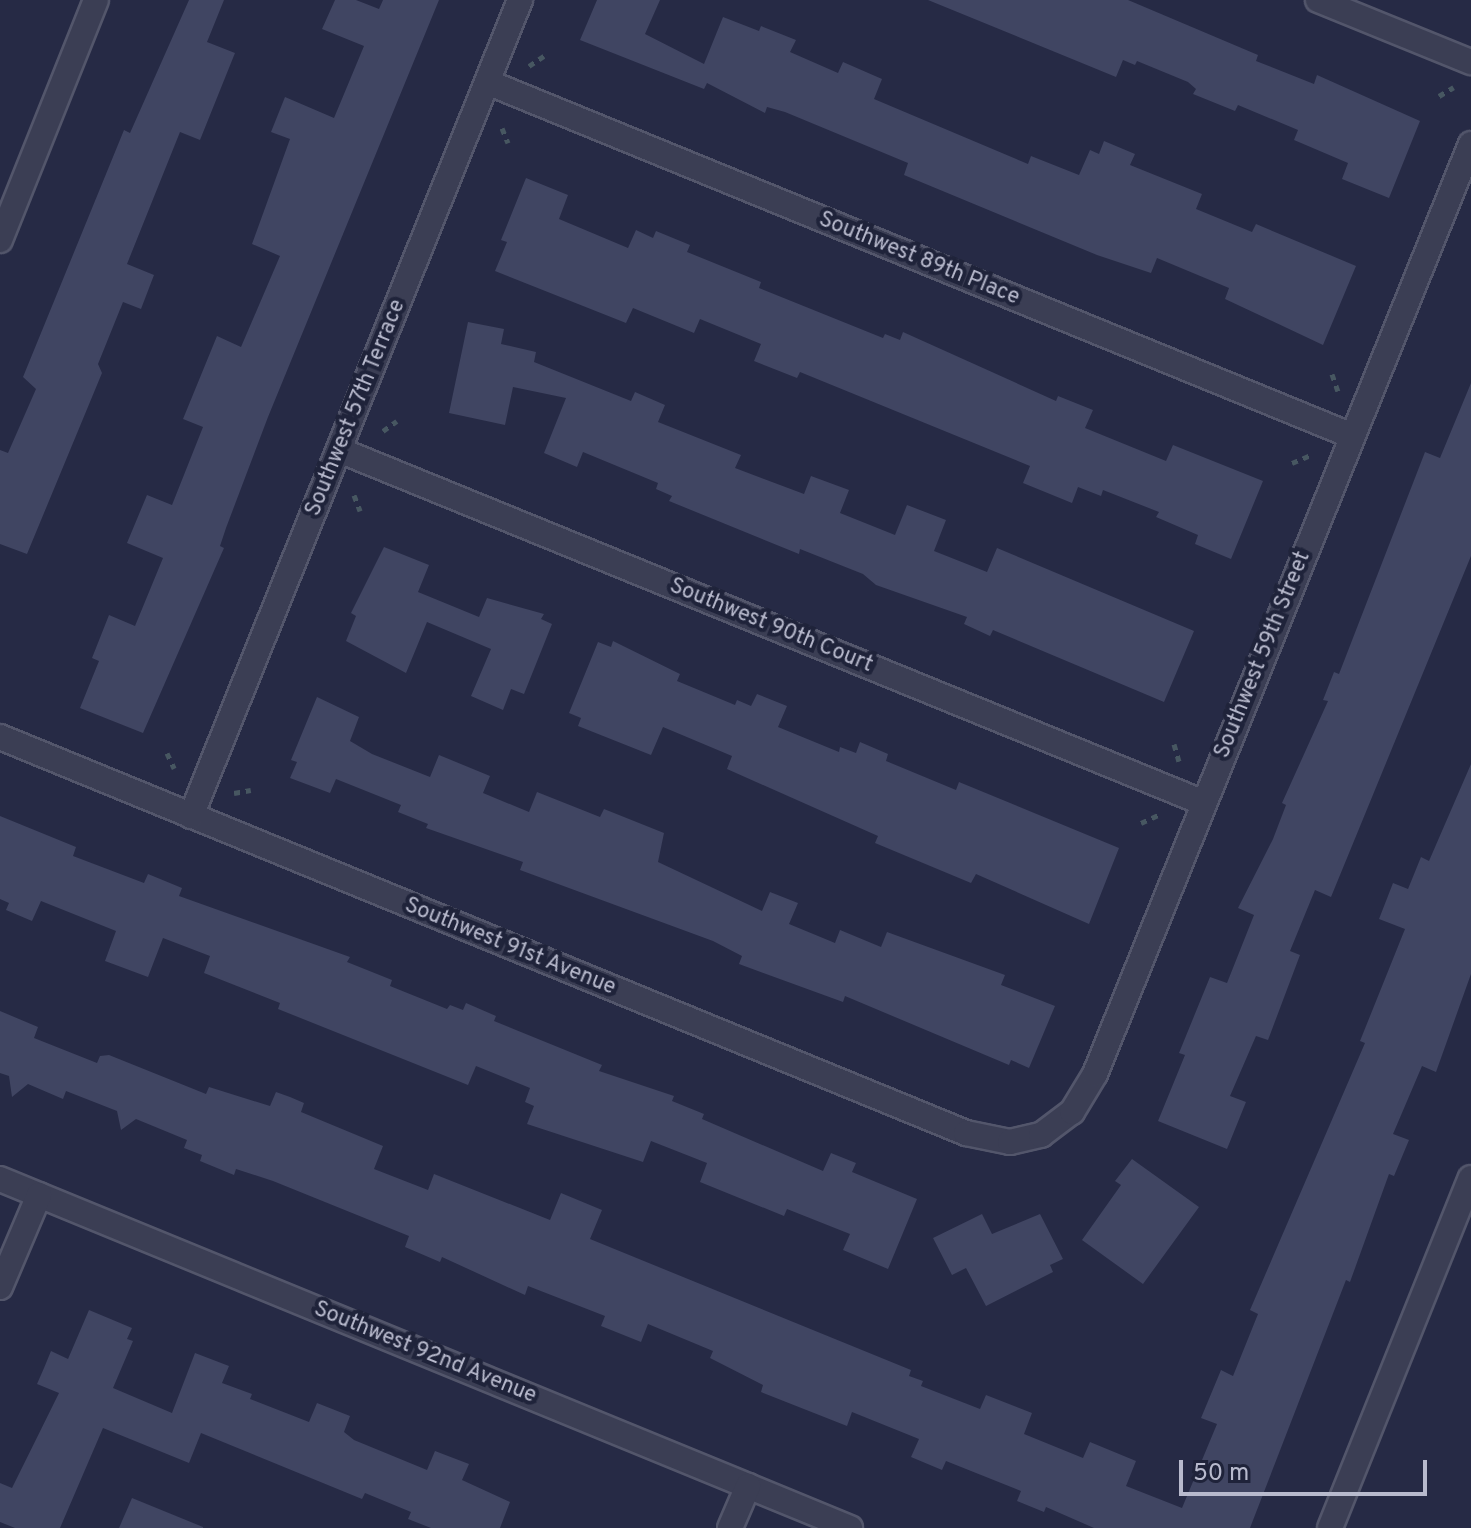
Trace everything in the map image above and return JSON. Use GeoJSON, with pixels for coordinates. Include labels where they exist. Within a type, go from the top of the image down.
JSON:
{"type":"FeatureCollection","features":[{"type":"Feature","properties":{"kind":"street"},"geometry":{"type":"LineString","coordinates":[[0,240],[96,0]]}},
{"type":"Feature","properties":{"kind":"street","name":"Southwest 57th Terrace"},"geometry":{"type":"LineString","coordinates":[[191,816],[520,0]]}},
{"type":"Feature","properties":{"kind":"street"},"geometry":{"type":"LineString","coordinates":[[1318,0],[1471,62]]}},
{"type":"Feature","properties":{"kind":"street","name":"Southwest 89th Place"},"geometry":{"type":"LineString","coordinates":[[487,82],[1350,435]]}},
{"type":"Feature","properties":{"kind":"street","name":"Southwest 59th Street"},"geometry":{"type":"LineString","coordinates":[[1024,1140],[1057,1125],[1085,1095],[1350,435],[1471,144]]}},
{"type":"Feature","properties":{"kind":"street","name":"Southwest 90th Court"},"geometry":{"type":"LineString","coordinates":[[339,450],[1204,803]]}},
{"type":"Feature","properties":{"kind":"street","name":"Southwest 91st Avenue"},"geometry":{"type":"LineString","coordinates":[[0,737],[958,1130],[996,1141],[1024,1140]]}},
{"type":"Feature","properties":{"kind":"street"},"geometry":{"type":"LineString","coordinates":[[1330,1528],[1471,1178]]}},
{"type":"Feature","properties":{"kind":"street","name":"Southwest 92nd Avenue"},"geometry":{"type":"LineString","coordinates":[[0,1179],[850,1528]]}},
{"type":"Feature","properties":{"kind":"street"},"geometry":{"type":"LineString","coordinates":[[0,1287],[39,1195]]}},
{"type":"Feature","properties":{"kind":"street"},"geometry":{"type":"LineString","coordinates":[[730,1528],[748,1486]]}},
{"type":"Feature","properties":{"kind":"path"},"geometry":{"type":"LineString","coordinates":[[529,66],[544,56]]}},
{"type":"Feature","properties":{"kind":"path"},"geometry":{"type":"LineString","coordinates":[[1439,96],[1454,87]]}},
{"type":"Feature","properties":{"kind":"path"},"geometry":{"type":"LineString","coordinates":[[502,128],[508,143]]}},
{"type":"Feature","properties":{"kind":"path"},"geometry":{"type":"LineString","coordinates":[[1332,374],[1338,391]]}},
{"type":"Feature","properties":{"kind":"path"},"geometry":{"type":"LineString","coordinates":[[383,431],[397,421]]}},
{"type":"Feature","properties":{"kind":"path"},"geometry":{"type":"LineString","coordinates":[[1292,463],[1311,455]]}},
{"type":"Feature","properties":{"kind":"path"},"geometry":{"type":"LineString","coordinates":[[354,495],[360,511]]}},
{"type":"Feature","properties":{"kind":"path"},"geometry":{"type":"LineString","coordinates":[[1174,744],[1179,761]]}},
{"type":"Feature","properties":{"kind":"path"},"geometry":{"type":"LineString","coordinates":[[167,753],[174,768]]}},
{"type":"Feature","properties":{"kind":"path"},"geometry":{"type":"LineString","coordinates":[[234,793],[251,790]]}},
{"type":"Feature","properties":{"kind":"path"},"geometry":{"type":"LineString","coordinates":[[1141,823],[1158,815]]}},
{"type":"Feature","properties":{"kind":"building"},"geometry":{"type":"Polygon","coordinates":[[[189,0],[224,0],[207,42],[235,53],[200,140],[180,132],[127,264],[154,275],[141,309],[123,302],[98,364],[102,373],[27,554],[0,544],[0,450],[8,453],[36,389],[23,377],[124,130],[130,133],[189,0]]]}},
{"type":"Feature","properties":{"kind":"building"},"geometry":{"type":"Polygon","coordinates":[[[335,0],[356,0],[379,9],[383,0],[439,0],[268,417],[226,528],[220,546],[224,548],[143,733],[80,708],[99,661],[92,658],[109,615],[135,626],[163,558],[127,543],[147,495],[172,505],[203,427],[183,419],[217,336],[241,347],[280,256],[252,244],[290,139],[271,132],[285,97],[334,118],[364,46],[322,29],[335,0]]]}},
{"type":"Feature","properties":{"kind":"building"},"geometry":{"type":"Polygon","coordinates":[[[597,0],[660,0],[645,34],[704,64],[723,17],[759,31],[761,26],[796,40],[790,52],[838,73],[843,62],[882,79],[874,99],[1028,164],[1031,156],[1079,175],[1090,150],[1099,154],[1104,141],[1135,154],[1130,165],[1202,194],[1196,209],[1252,232],[1256,224],[1356,266],[1323,345],[1225,299],[1229,288],[1157,258],[1151,273],[1097,255],[904,175],[908,163],[785,112],[767,107],[765,113],[707,83],[704,89],[580,40],[597,0]]]}},
{"type":"Feature","properties":{"kind":"building"},"geometry":{"type":"Polygon","coordinates":[[[928,0],[1128,0],[1258,55],[1256,61],[1314,84],[1317,75],[1420,121],[1389,198],[1342,179],[1348,163],[1294,140],[1298,130],[1238,105],[1235,111],[1193,94],[1196,89],[1188,82],[1137,61],[1135,65],[1123,60],[1116,77],[928,0]]]}},
{"type":"Feature","properties":{"kind":"building"},"geometry":{"type":"Polygon","coordinates":[[[526,178],[568,195],[559,219],[628,248],[636,230],[653,238],[656,231],[690,245],[687,252],[761,282],[759,288],[883,338],[885,334],[900,340],[903,332],[1056,401],[1058,396],[1093,410],[1085,428],[1166,461],[1173,445],[1263,481],[1231,559],[1195,544],[1198,535],[1156,517],[1159,512],[1103,490],[1101,496],[1078,487],[1072,503],[1023,483],[1030,466],[800,372],[797,378],[754,361],[761,344],[700,319],[694,333],[633,308],[626,323],[495,271],[507,242],[501,240],[526,178]]]}},
{"type":"Feature","properties":{"kind":"building"},"geometry":{"type":"Polygon","coordinates":[[[468,322],[504,329],[501,344],[536,352],[534,362],[631,401],[635,392],[665,405],[658,422],[741,455],[735,468],[804,494],[811,476],[849,490],[840,513],[895,535],[907,505],[946,520],[934,551],[987,572],[997,548],[1194,631],[1164,702],[993,630],[990,636],[964,624],[967,617],[876,585],[863,574],[800,549],[799,554],[669,501],[672,496],[656,489],[658,483],[583,452],[577,467],[544,453],[566,398],[513,387],[505,425],[449,413],[468,322]]]}},
{"type":"Feature","properties":{"kind":"building"},"geometry":{"type":"Polygon","coordinates":[[[1471,383],[1471,556],[1331,897],[1315,890],[1290,951],[1300,955],[1268,1040],[1256,1036],[1230,1096],[1246,1102],[1227,1149],[1158,1121],[1185,1055],[1179,1053],[1210,977],[1227,983],[1254,915],[1238,908],[1273,839],[1286,805],[1282,803],[1328,701],[1323,700],[1334,672],[1339,674],[1425,452],[1440,458],[1471,383]]]}},
{"type":"Feature","properties":{"kind":"building"},"geometry":{"type":"Polygon","coordinates":[[[384,547],[429,565],[418,592],[479,617],[487,598],[544,614],[541,619],[552,624],[524,694],[511,689],[503,710],[471,696],[491,649],[427,622],[406,673],[346,641],[356,616],[351,613],[384,547]]]}},
{"type":"Feature","properties":{"kind":"building"},"geometry":{"type":"Polygon","coordinates":[[[613,641],[680,674],[677,681],[735,705],[737,700],[751,706],[757,694],[787,706],[778,727],[839,752],[840,747],[856,753],[860,742],[888,754],[886,761],[956,790],[959,782],[1119,848],[1089,924],[976,874],[971,883],[875,843],[878,836],[727,769],[732,756],[663,727],[651,755],[578,726],[581,718],[569,713],[598,642],[611,647],[613,641]]]}},
{"type":"Feature","properties":{"kind":"building"},"geometry":{"type":"Polygon","coordinates":[[[317,697],[359,717],[350,741],[372,754],[430,777],[439,755],[490,776],[483,793],[529,812],[537,792],[600,817],[604,809],[664,833],[658,862],[762,911],[770,892],[798,903],[789,924],[835,943],[840,930],[881,947],[887,932],[1005,975],[1001,985],[1055,1006],[1029,1068],[1011,1060],[1009,1065],[845,996],[843,1002],[739,964],[742,956],[713,941],[520,870],[523,862],[426,828],[428,824],[398,812],[401,805],[336,779],[330,793],[290,778],[297,762],[291,760],[317,697]]]}},
{"type":"Feature","properties":{"kind":"building"},"geometry":{"type":"Polygon","coordinates":[[[1471,764],[1471,974],[1436,1072],[1422,1066],[1393,1134],[1409,1140],[1394,1176],[1389,1174],[1350,1282],[1346,1280],[1250,1528],[1094,1528],[1046,1507],[1044,1512],[1017,1501],[1021,1491],[946,1461],[942,1470],[911,1457],[919,1439],[852,1412],[847,1426],[761,1392],[763,1385],[710,1358],[713,1351],[648,1324],[641,1342],[601,1326],[605,1316],[528,1286],[525,1295],[442,1257],[440,1262],[405,1247],[409,1236],[273,1181],[236,1169],[234,1175],[200,1161],[202,1155],[184,1148],[187,1140],[136,1119],[121,1130],[117,1111],[66,1091],[63,1099],[28,1084],[12,1097],[9,1076],[0,1073],[0,1011],[38,1027],[34,1038],[97,1063],[100,1056],[109,1055],[206,1094],[209,1087],[270,1106],[276,1092],[290,1097],[304,1103],[301,1112],[383,1146],[374,1169],[428,1190],[434,1174],[550,1220],[561,1193],[602,1210],[590,1239],[911,1370],[909,1376],[923,1381],[921,1386],[980,1409],[986,1395],[1032,1413],[1024,1434],[1083,1458],[1090,1442],[1136,1461],[1126,1486],[1182,1508],[1217,1424],[1201,1418],[1221,1370],[1233,1376],[1258,1314],[1250,1310],[1365,1043],[1360,1041],[1405,929],[1379,919],[1393,883],[1408,889],[1421,857],[1429,861],[1471,764]]]}},
{"type":"Feature","properties":{"kind":"building"},"geometry":{"type":"Polygon","coordinates":[[[0,816],[76,847],[73,856],[144,883],[148,874],[182,888],[179,896],[350,957],[347,962],[392,980],[390,986],[447,1009],[450,1005],[463,1010],[466,1003],[496,1016],[494,1021],[602,1065],[599,1071],[674,1096],[672,1101],[704,1114],[702,1119],[823,1171],[831,1153],[856,1163],[852,1172],[917,1199],[888,1269],[843,1250],[850,1234],[787,1209],[784,1216],[700,1182],[707,1163],[651,1141],[643,1162],[527,1124],[534,1106],[525,1102],[530,1088],[476,1066],[468,1085],[278,1009],[280,1003],[204,973],[210,956],[163,938],[148,977],[105,961],[116,931],[41,901],[32,921],[6,910],[9,903],[0,899],[0,816]]]}},
{"type":"Feature","properties":{"kind":"building"},"geometry":{"type":"Polygon","coordinates":[[[1132,1159],[1199,1207],[1143,1284],[1082,1240],[1121,1185],[1115,1181],[1132,1159]]]}},
{"type":"Feature","properties":{"kind":"building"},"geometry":{"type":"Polygon","coordinates":[[[982,1214],[992,1234],[1040,1214],[1063,1259],[1050,1265],[1053,1272],[986,1306],[966,1268],[952,1275],[933,1238],[982,1214]]]}},
{"type":"Feature","properties":{"kind":"building"},"geometry":{"type":"Polygon","coordinates":[[[89,1310],[132,1328],[127,1339],[133,1341],[113,1388],[172,1413],[195,1353],[229,1366],[222,1383],[252,1394],[250,1399],[309,1422],[317,1403],[350,1416],[344,1432],[354,1440],[427,1470],[435,1451],[469,1464],[462,1480],[510,1502],[500,1528],[431,1528],[408,1519],[411,1512],[365,1493],[362,1499],[201,1433],[189,1463],[103,1428],[60,1528],[15,1528],[0,1522],[0,1483],[12,1488],[59,1393],[37,1384],[51,1351],[68,1359],[89,1310]]]}},
{"type":"Feature","properties":{"kind":"building"},"geometry":{"type":"Polygon","coordinates":[[[132,1498],[203,1527],[203,1528],[119,1528],[132,1498]]]}}]}
